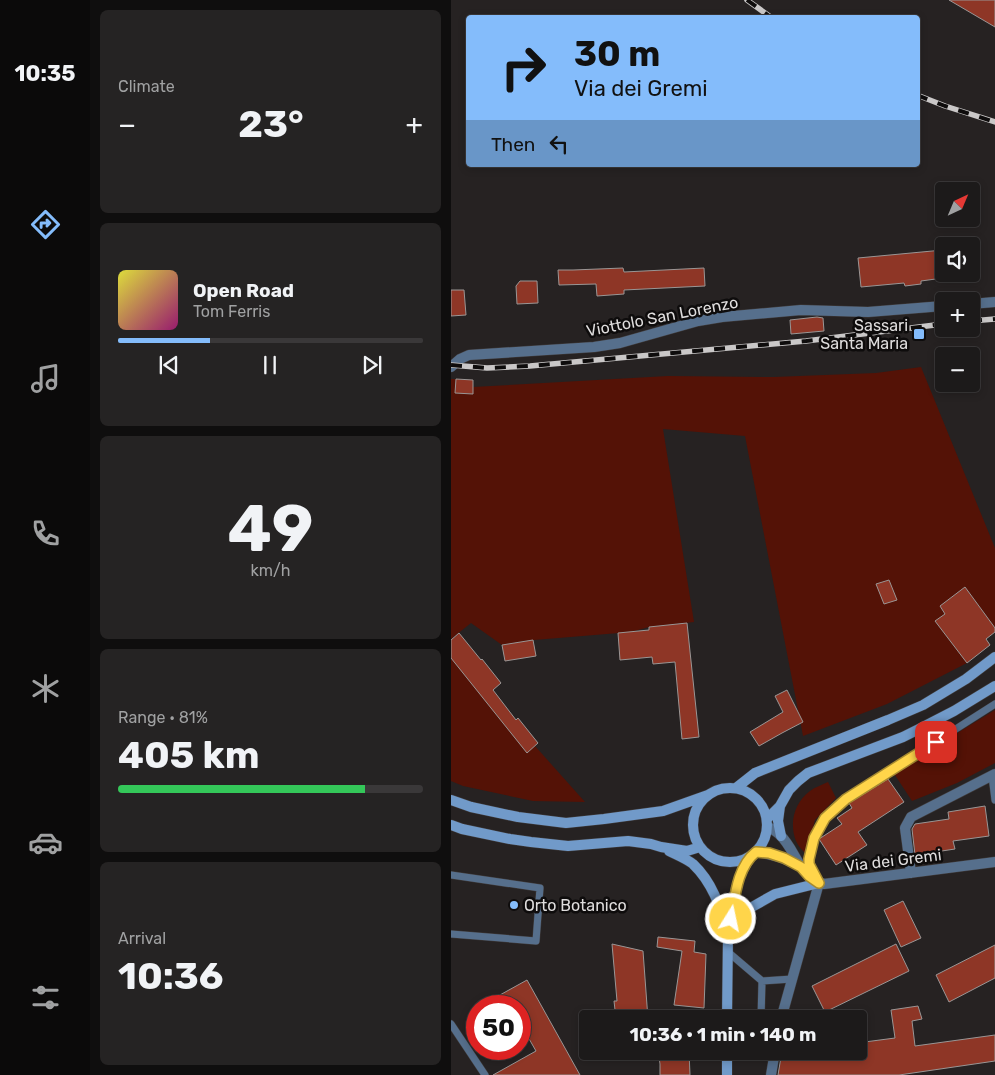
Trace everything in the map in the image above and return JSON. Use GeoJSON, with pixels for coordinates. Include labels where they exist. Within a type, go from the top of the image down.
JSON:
{"type":"FeatureCollection","features":[{"type":"Feature","properties":{"kind":"main road"},"geometry":{"type":"LineString","coordinates":[[736,788],[755,773],[923,705],[995,657]]}},
{"type":"Feature","properties":{"kind":"main road"},"geometry":{"type":"LineString","coordinates":[[767,822],[780,806],[789,790],[808,773],[919,729],[954,711],[995,686]]}},
{"type":"Feature","properties":{"kind":"main road"},"geometry":{"type":"LineString","coordinates":[[451,800],[471,807],[518,817],[566,823],[663,811],[721,788],[736,788],[747,791],[763,807],[767,822],[764,840],[740,876],[736,889],[728,933],[727,1010]]}},
{"type":"Feature","properties":{"kind":"main road"},"geometry":{"type":"LineString","coordinates":[[705,878],[702,850],[695,837],[692,825],[699,803],[708,794]]}},
{"type":"Feature","properties":{"kind":"main road"},"geometry":{"type":"LineString","coordinates":[[780,806],[778,821],[781,836]]}},
{"type":"Feature","properties":{"kind":"main road"},"geometry":{"type":"LineString","coordinates":[[451,824],[462,829],[531,842],[568,846],[628,841],[687,851],[702,850],[715,859],[727,862],[739,861],[753,854]]}},
{"type":"Feature","properties":{"kind":"main road"},"geometry":{"type":"LineString","coordinates":[[661,847],[692,863],[705,878],[720,906],[728,933]]}},
{"type":"Feature","properties":{"kind":"main road"},"geometry":{"type":"LineString","coordinates":[[728,933],[752,907],[775,894],[819,883]]}},
{"type":"Feature","properties":{"kind":"main road"},"geometry":{"type":"LineString","coordinates":[[727,1060],[727,1075]]}},
{"type":"Feature","properties":{"kind":"street"},"geometry":{"type":"LineString","coordinates":[[980,303],[995,302]]}},
{"type":"Feature","properties":{"kind":"street","name":"Viottolo San Lorenzo"},"geometry":{"type":"LineString","coordinates":[[451,367],[460,359],[469,355],[603,346],[697,321],[722,317],[801,310],[868,312],[935,307]]}},
{"type":"Feature","properties":{"kind":"street"},"geometry":{"type":"LineString","coordinates":[[911,873],[905,828],[911,817],[993,775]]}},
{"type":"Feature","properties":{"kind":"street"},"geometry":{"type":"LineString","coordinates":[[767,822],[781,836],[801,867],[819,883],[783,1010]]}},
{"type":"Feature","properties":{"kind":"street"},"geometry":{"type":"LineString","coordinates":[[753,854],[769,853],[801,867]]}},
{"type":"Feature","properties":{"kind":"street","name":"Via dei Gremi"},"geometry":{"type":"LineString","coordinates":[[819,883],[834,883],[995,862]]}},
{"type":"Feature","properties":{"kind":"street"},"geometry":{"type":"LineString","coordinates":[[771,1075],[774,1060]]}},
{"type":"Feature","properties":{"kind":"lane"},"geometry":{"type":"LineString","coordinates":[[819,883],[809,864],[809,859],[814,838],[825,818],[846,799],[995,704]]}},
{"type":"Feature","properties":{"kind":"lane"},"geometry":{"type":"LineString","coordinates":[[993,775],[995,800]]}},
{"type":"Feature","properties":{"kind":"lane"},"geometry":{"type":"LineString","coordinates":[[451,875],[541,888],[536,941],[451,934]]}},
{"type":"Feature","properties":{"kind":"lane"},"geometry":{"type":"LineString","coordinates":[[728,952],[762,980],[792,979]]}},
{"type":"Feature","properties":{"kind":"lane"},"geometry":{"type":"LineString","coordinates":[[761,1010],[762,980]]}},
{"type":"Feature","properties":{"kind":"lane"},"geometry":{"type":"LineString","coordinates":[[451,1024],[485,1075]]}},
{"type":"Feature","properties":{"kind":"shaded area"},"geometry":{"type":"Polygon","coordinates":[[[921,367],[995,548],[995,628],[965,587],[940,606],[945,614],[936,621],[967,663],[887,704],[803,736],[745,436],[663,429],[694,622],[649,627],[631,632],[534,640],[502,645],[471,623],[451,639],[451,379],[456,379],[456,393],[473,394],[473,387],[668,376],[774,377],[876,373],[921,367]]]}},
{"type":"Feature","properties":{"kind":"shaded area"},"geometry":{"type":"Polygon","coordinates":[[[451,658],[527,752],[535,746],[585,802],[533,801],[463,786],[451,781],[451,658]]]}},
{"type":"Feature","properties":{"kind":"shaded area"},"geometry":{"type":"Polygon","coordinates":[[[995,710],[995,763],[957,783],[912,801],[893,772],[995,710]]]}},
{"type":"Feature","properties":{"kind":"shaded area"},"geometry":{"type":"Polygon","coordinates":[[[828,782],[836,798],[815,820],[806,854],[796,841],[793,827],[794,814],[800,801],[810,791],[828,782]]]}},
{"type":"Feature","properties":{"kind":"building"},"geometry":{"type":"Polygon","coordinates":[[[949,0],[995,0],[995,27],[949,0]]]}},
{"type":"Feature","properties":{"kind":"building"},"geometry":{"type":"Polygon","coordinates":[[[935,251],[935,279],[921,281],[921,284],[905,286],[904,283],[861,287],[858,258],[935,251]]]}},
{"type":"Feature","properties":{"kind":"building"},"geometry":{"type":"Polygon","coordinates":[[[623,268],[624,272],[704,268],[705,286],[624,290],[624,294],[597,296],[596,284],[559,285],[558,270],[623,268]]]}},
{"type":"Feature","properties":{"kind":"building"},"geometry":{"type":"Polygon","coordinates":[[[520,281],[537,281],[538,303],[517,304],[516,286],[520,281]]]}},
{"type":"Feature","properties":{"kind":"building"},"geometry":{"type":"Polygon","coordinates":[[[451,290],[464,290],[466,315],[451,316],[451,290]]]}},
{"type":"Feature","properties":{"kind":"building"},"geometry":{"type":"Polygon","coordinates":[[[823,318],[824,331],[791,334],[790,320],[823,318]]]}},
{"type":"Feature","properties":{"kind":"building"},"geometry":{"type":"Polygon","coordinates":[[[456,379],[473,380],[473,394],[455,393],[456,379]]]}},
{"type":"Feature","properties":{"kind":"building"},"geometry":{"type":"Polygon","coordinates":[[[889,580],[897,600],[884,604],[876,584],[889,580]]]}},
{"type":"Feature","properties":{"kind":"building"},"geometry":{"type":"Polygon","coordinates":[[[965,587],[995,628],[995,632],[986,639],[990,645],[967,663],[935,621],[945,614],[940,606],[965,587]]]}},
{"type":"Feature","properties":{"kind":"building"},"geometry":{"type":"Polygon","coordinates":[[[687,623],[699,737],[682,739],[675,662],[653,664],[652,657],[620,660],[618,633],[687,623]]]}},
{"type":"Feature","properties":{"kind":"building"},"geometry":{"type":"Polygon","coordinates":[[[459,633],[501,683],[493,690],[516,720],[518,718],[538,743],[527,753],[451,658],[451,640],[459,633]]]}},
{"type":"Feature","properties":{"kind":"building"},"geometry":{"type":"Polygon","coordinates":[[[533,640],[536,656],[505,661],[502,645],[533,640]]]}},
{"type":"Feature","properties":{"kind":"building"},"geometry":{"type":"Polygon","coordinates":[[[787,690],[803,722],[759,746],[750,732],[783,712],[775,696],[787,690]]]}},
{"type":"Feature","properties":{"kind":"building"},"geometry":{"type":"Polygon","coordinates":[[[888,779],[904,802],[858,832],[867,845],[836,865],[819,839],[842,824],[837,818],[852,808],[849,803],[888,779]]]}},
{"type":"Feature","properties":{"kind":"building"},"geometry":{"type":"Polygon","coordinates":[[[985,806],[989,836],[953,841],[955,849],[915,855],[912,829],[915,824],[949,819],[948,812],[985,806]]]}},
{"type":"Feature","properties":{"kind":"building"},"geometry":{"type":"Polygon","coordinates":[[[903,901],[921,938],[901,947],[884,910],[903,901]]]}},
{"type":"Feature","properties":{"kind":"building"},"geometry":{"type":"Polygon","coordinates":[[[658,937],[695,941],[694,952],[706,954],[704,1008],[674,1005],[682,951],[657,947],[658,937]]]}},
{"type":"Feature","properties":{"kind":"building"},"geometry":{"type":"Polygon","coordinates":[[[612,944],[643,951],[647,1010],[615,1010],[614,1001],[617,1001],[612,944]]]}},
{"type":"Feature","properties":{"kind":"building"},"geometry":{"type":"Polygon","coordinates":[[[896,944],[909,971],[829,1010],[824,1010],[812,986],[896,944]]]}},
{"type":"Feature","properties":{"kind":"building"},"geometry":{"type":"Polygon","coordinates":[[[995,945],[995,978],[949,1002],[936,975],[995,945]]]}},
{"type":"Feature","properties":{"kind":"building"},"geometry":{"type":"Polygon","coordinates":[[[527,980],[580,1075],[493,1075],[520,1060],[531,1060],[531,1054],[536,1051],[531,1042],[531,995],[500,995],[527,980]]]}},
{"type":"Feature","properties":{"kind":"building"},"geometry":{"type":"Polygon","coordinates":[[[918,1006],[922,1019],[912,1021],[915,1046],[995,1035],[995,1061],[899,1075],[778,1075],[780,1060],[867,1060],[867,1042],[895,1038],[891,1010],[918,1006]]]}},
{"type":"Feature","properties":{"kind":"building"},"geometry":{"type":"Polygon","coordinates":[[[659,1060],[689,1060],[690,1075],[660,1075],[659,1060]]]}},
{"type":"Feature","properties":{"kind":"railway"},"geometry":{"type":"LineString","coordinates":[[747,0],[768,15]]}},
{"type":"Feature","properties":{"kind":"railway"},"geometry":{"type":"LineString","coordinates":[[920,96],[995,122]]}},
{"type":"Feature","properties":{"kind":"railway"},"geometry":{"type":"LineString","coordinates":[[980,320],[995,319]]}},
{"type":"Feature","properties":{"kind":"railway"},"geometry":{"type":"LineString","coordinates":[[451,365],[487,368],[530,366],[806,341],[935,325]]}},
{"type":"Feature","properties":{"kind":"place","name":"Sassari Santa Maria"},"geometry":{"type":"Point","coordinates":[919,334]}},
{"type":"Feature","properties":{"kind":"place","name":"Orto Botanico"},"geometry":{"type":"Point","coordinates":[514,905]}},
{"type":"Feature","properties":{"kind":"route"},"geometry":{"type":"LineString","coordinates":[[731,919],[740,876],[751,856],[756,852],[769,853],[784,858],[801,867],[819,883],[809,864],[809,859],[814,838],[825,818],[846,799],[936,742]]}}]}
